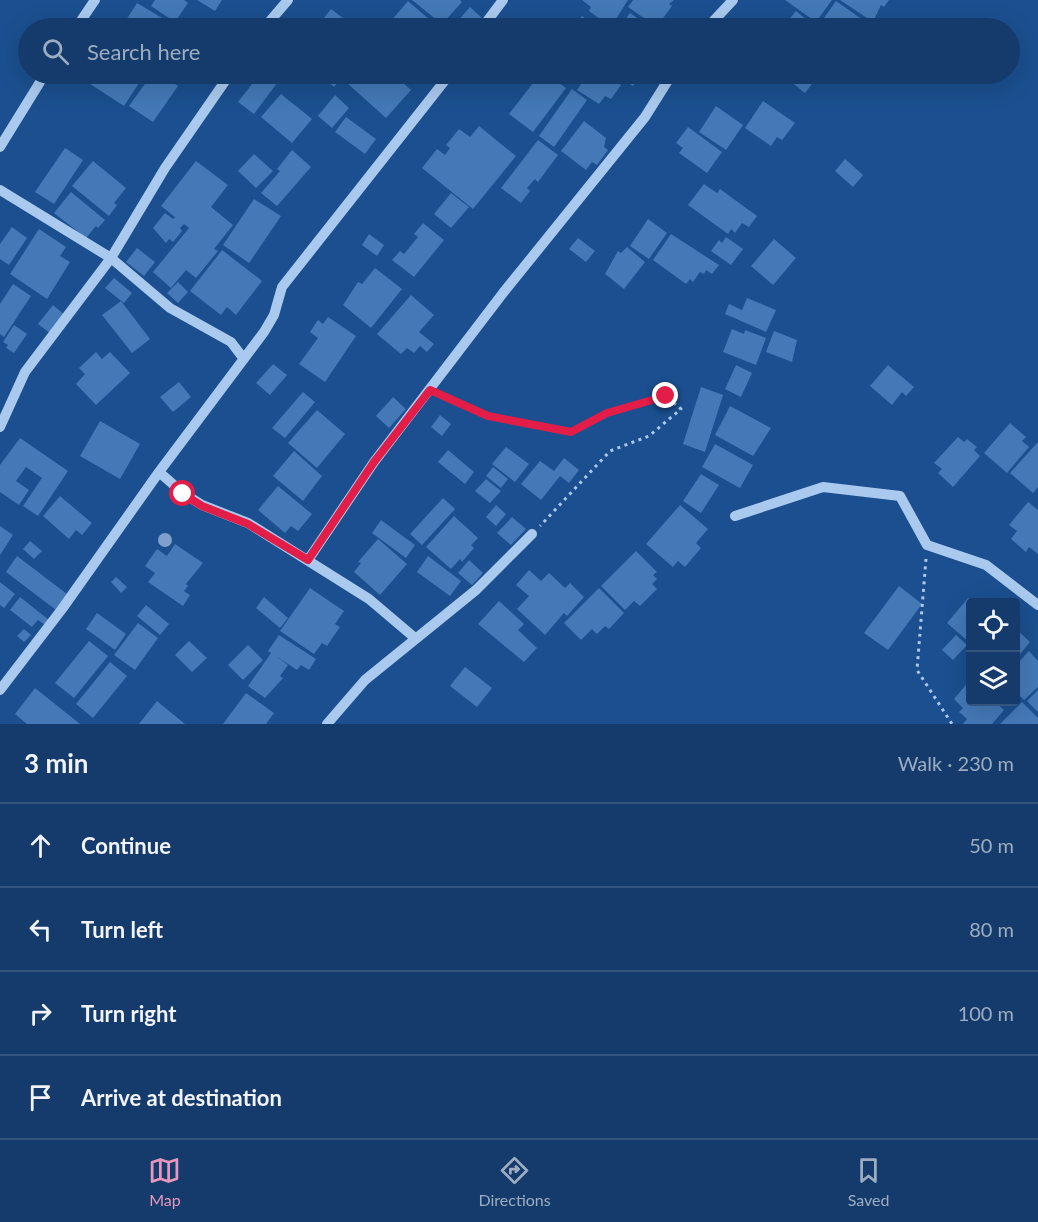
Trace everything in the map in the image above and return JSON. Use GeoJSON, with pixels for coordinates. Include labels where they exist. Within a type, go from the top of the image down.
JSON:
{"type":"FeatureCollection","features":[{"type":"Feature","properties":{"kind":"street"},"geometry":{"type":"LineString","coordinates":[[83,18],[95,0]]}},
{"type":"Feature","properties":{"kind":"street"},"geometry":{"type":"LineString","coordinates":[[273,18],[288,0]]}},
{"type":"Feature","properties":{"kind":"street"},"geometry":{"type":"LineString","coordinates":[[490,18],[503,0]]}},
{"type":"Feature","properties":{"kind":"street"},"geometry":{"type":"LineString","coordinates":[[716,18],[733,0]]}},
{"type":"Feature","properties":{"kind":"street"},"geometry":{"type":"LineString","coordinates":[[0,147],[39,84]]}},
{"type":"Feature","properties":{"kind":"street"},"geometry":{"type":"LineString","coordinates":[[0,427],[25,372],[111,258],[165,168],[223,84]]}},
{"type":"Feature","properties":{"kind":"street"},"geometry":{"type":"LineString","coordinates":[[0,690],[62,609],[159,472],[244,359],[274,315],[282,287],[442,84]]}},
{"type":"Feature","properties":{"kind":"street"},"geometry":{"type":"LineString","coordinates":[[308,560],[374,462],[503,293],[645,117],[666,84]]}},
{"type":"Feature","properties":{"kind":"street"},"geometry":{"type":"LineString","coordinates":[[0,190],[111,258],[170,308],[231,342],[244,359]]}},
{"type":"Feature","properties":{"kind":"street"},"geometry":{"type":"LineString","coordinates":[[159,472],[183,494],[202,506],[248,524],[369,599],[415,638]]}},
{"type":"Feature","properties":{"kind":"street"},"geometry":{"type":"LineString","coordinates":[[735,516],[823,487],[900,496],[927,545],[986,565],[1038,605]]}},
{"type":"Feature","properties":{"kind":"street"},"geometry":{"type":"LineString","coordinates":[[327,724],[365,680],[476,590],[532,534]]}},
{"type":"Feature","properties":{"kind":"path"},"geometry":{"type":"LineString","coordinates":[[430,390],[488,416],[571,432],[607,413],[666,396],[681,409],[650,436],[610,451],[532,534]]}},
{"type":"Feature","properties":{"kind":"path"},"geometry":{"type":"LineString","coordinates":[[927,545],[917,670],[952,724]]}},
{"type":"Feature","properties":{"kind":"building"},"geometry":{"type":"Polygon","coordinates":[[[155,0],[184,0],[188,3],[178,18],[169,18],[151,6],[155,0]]]}},
{"type":"Feature","properties":{"kind":"building"},"geometry":{"type":"Polygon","coordinates":[[[197,0],[222,0],[215,11],[197,0]]]}},
{"type":"Feature","properties":{"kind":"building"},"geometry":{"type":"Polygon","coordinates":[[[412,0],[460,0],[462,2],[447,18],[434,18],[412,0]]]}},
{"type":"Feature","properties":{"kind":"building"},"geometry":{"type":"Polygon","coordinates":[[[582,0],[628,0],[617,18],[599,18],[589,11],[591,7],[582,0]]]}},
{"type":"Feature","properties":{"kind":"building"},"geometry":{"type":"Polygon","coordinates":[[[633,0],[674,0],[669,4],[672,6],[663,18],[644,18],[628,7],[633,0]]]}},
{"type":"Feature","properties":{"kind":"building"},"geometry":{"type":"Polygon","coordinates":[[[785,0],[832,0],[819,18],[810,18],[785,0]]]}},
{"type":"Feature","properties":{"kind":"building"},"geometry":{"type":"Polygon","coordinates":[[[840,0],[889,0],[884,7],[881,5],[875,18],[867,18],[840,0]]]}},
{"type":"Feature","properties":{"kind":"building"},"geometry":{"type":"Polygon","coordinates":[[[408,1],[428,18],[394,18],[408,1]]]}},
{"type":"Feature","properties":{"kind":"building"},"geometry":{"type":"Polygon","coordinates":[[[836,1],[860,18],[824,18],[836,1]]]}},
{"type":"Feature","properties":{"kind":"building"},"geometry":{"type":"Polygon","coordinates":[[[137,3],[162,18],[127,18],[137,3]]]}},
{"type":"Feature","properties":{"kind":"building"},"geometry":{"type":"Polygon","coordinates":[[[470,7],[482,18],[460,18],[470,7]]]}},
{"type":"Feature","properties":{"kind":"building"},"geometry":{"type":"Polygon","coordinates":[[[331,9],[343,18],[324,18],[331,9]]]}},
{"type":"Feature","properties":{"kind":"building"},"geometry":{"type":"Polygon","coordinates":[[[796,11],[804,18],[790,18],[796,11]]]}},
{"type":"Feature","properties":{"kind":"building"},"geometry":{"type":"Polygon","coordinates":[[[630,13],[637,18],[626,18],[630,13]]]}},
{"type":"Feature","properties":{"kind":"building"},"geometry":{"type":"Polygon","coordinates":[[[90,84],[138,84],[124,106],[90,84]]]}},
{"type":"Feature","properties":{"kind":"building"},"geometry":{"type":"Polygon","coordinates":[[[145,84],[175,84],[178,86],[153,122],[129,106],[145,84]]]}},
{"type":"Feature","properties":{"kind":"building"},"geometry":{"type":"Polygon","coordinates":[[[252,84],[276,84],[254,114],[238,102],[252,84]]]}},
{"type":"Feature","properties":{"kind":"building"},"geometry":{"type":"Polygon","coordinates":[[[348,84],[404,84],[411,90],[386,118],[348,84]]]}},
{"type":"Feature","properties":{"kind":"building"},"geometry":{"type":"Polygon","coordinates":[[[532,84],[561,84],[566,88],[533,132],[509,114],[532,84]]]}},
{"type":"Feature","properties":{"kind":"building"},"geometry":{"type":"Polygon","coordinates":[[[581,84],[621,85],[611,99],[605,96],[599,104],[577,90],[581,84]]]}},
{"type":"Feature","properties":{"kind":"building"},"geometry":{"type":"Polygon","coordinates":[[[794,84],[812,84],[805,93],[794,84]]]}},
{"type":"Feature","properties":{"kind":"building"},"geometry":{"type":"Polygon","coordinates":[[[572,89],[587,100],[554,147],[539,136],[572,89]]]}},
{"type":"Feature","properties":{"kind":"building"},"geometry":{"type":"Polygon","coordinates":[[[281,94],[312,119],[292,143],[261,117],[281,94]]]}},
{"type":"Feature","properties":{"kind":"building"},"geometry":{"type":"Polygon","coordinates":[[[335,95],[349,108],[332,128],[318,116],[335,95]]]}},
{"type":"Feature","properties":{"kind":"building"},"geometry":{"type":"Polygon","coordinates":[[[763,101],[795,123],[782,140],[777,137],[771,146],[745,128],[763,101]]]}},
{"type":"Feature","properties":{"kind":"building"},"geometry":{"type":"Polygon","coordinates":[[[716,106],[743,125],[726,150],[699,132],[716,106]]]}},
{"type":"Feature","properties":{"kind":"building"},"geometry":{"type":"Polygon","coordinates":[[[346,117],[376,139],[365,154],[335,132],[346,117]]]}},
{"type":"Feature","properties":{"kind":"building"},"geometry":{"type":"Polygon","coordinates":[[[584,121],[606,138],[604,147],[608,150],[597,165],[592,162],[586,170],[561,151],[584,121]]]}},
{"type":"Feature","properties":{"kind":"building"},"geometry":{"type":"Polygon","coordinates":[[[479,126],[516,156],[473,209],[422,168],[437,149],[445,155],[450,148],[446,145],[459,129],[470,137],[479,126]]]}},
{"type":"Feature","properties":{"kind":"building"},"geometry":{"type":"Polygon","coordinates":[[[688,127],[722,152],[707,173],[679,153],[683,148],[676,143],[688,127]]]}},
{"type":"Feature","properties":{"kind":"building"},"geometry":{"type":"Polygon","coordinates":[[[538,140],[558,155],[538,182],[535,179],[527,188],[530,191],[521,203],[501,188],[538,140]]]}},
{"type":"Feature","properties":{"kind":"building"},"geometry":{"type":"Polygon","coordinates":[[[65,148],[83,160],[54,204],[35,192],[65,148]]]}},
{"type":"Feature","properties":{"kind":"building"},"geometry":{"type":"Polygon","coordinates":[[[292,150],[311,167],[277,206],[261,193],[280,171],[277,169],[292,150]]]}},
{"type":"Feature","properties":{"kind":"building"},"geometry":{"type":"Polygon","coordinates":[[[254,154],[273,171],[256,188],[238,171],[254,154]]]}},
{"type":"Feature","properties":{"kind":"building"},"geometry":{"type":"Polygon","coordinates":[[[845,159],[863,175],[853,187],[835,171],[845,159]]]}},
{"type":"Feature","properties":{"kind":"building"},"geometry":{"type":"Polygon","coordinates":[[[93,161],[126,188],[114,203],[117,205],[109,216],[72,186],[93,161]]]}},
{"type":"Feature","properties":{"kind":"building"},"geometry":{"type":"Polygon","coordinates":[[[196,161],[228,185],[211,207],[233,225],[214,249],[218,251],[196,278],[186,270],[171,288],[153,272],[189,228],[184,224],[180,228],[182,231],[173,242],[169,239],[166,243],[153,228],[165,213],[173,219],[175,217],[161,206],[196,161]]]}},
{"type":"Feature","properties":{"kind":"building"},"geometry":{"type":"Polygon","coordinates":[[[704,184],[717,193],[720,189],[757,216],[749,227],[742,223],[735,233],[731,229],[728,234],[688,205],[704,184]]]}},
{"type":"Feature","properties":{"kind":"building"},"geometry":{"type":"Polygon","coordinates":[[[71,192],[105,220],[98,228],[96,226],[86,238],[54,213],[71,192]]]}},
{"type":"Feature","properties":{"kind":"building"},"geometry":{"type":"Polygon","coordinates":[[[451,193],[469,207],[451,228],[434,214],[451,193]]]}},
{"type":"Feature","properties":{"kind":"building"},"geometry":{"type":"Polygon","coordinates":[[[254,199],[281,216],[249,263],[223,245],[254,199]]]}},
{"type":"Feature","properties":{"kind":"building"},"geometry":{"type":"Polygon","coordinates":[[[648,219],[667,233],[649,259],[630,246],[648,219]]]}},
{"type":"Feature","properties":{"kind":"building"},"geometry":{"type":"Polygon","coordinates":[[[423,223],[444,240],[414,277],[392,260],[400,251],[404,254],[418,237],[414,234],[423,223]]]}},
{"type":"Feature","properties":{"kind":"building"},"geometry":{"type":"Polygon","coordinates":[[[12,227],[27,238],[9,265],[0,259],[0,244],[12,227]]]}},
{"type":"Feature","properties":{"kind":"building"},"geometry":{"type":"Polygon","coordinates":[[[39,229],[66,247],[60,256],[70,262],[47,299],[10,274],[39,229]]]}},
{"type":"Feature","properties":{"kind":"building"},"geometry":{"type":"Polygon","coordinates":[[[369,234],[384,245],[377,256],[362,245],[369,234]]]}},
{"type":"Feature","properties":{"kind":"building"},"geometry":{"type":"Polygon","coordinates":[[[671,234],[719,265],[712,274],[706,270],[704,274],[700,272],[693,282],[690,279],[686,284],[653,260],[671,234]]]}},
{"type":"Feature","properties":{"kind":"building"},"geometry":{"type":"Polygon","coordinates":[[[726,237],[743,249],[731,265],[711,251],[719,240],[722,243],[726,237]]]}},
{"type":"Feature","properties":{"kind":"building"},"geometry":{"type":"Polygon","coordinates":[[[578,238],[595,251],[586,262],[569,249],[578,238]]]}},
{"type":"Feature","properties":{"kind":"building"},"geometry":{"type":"Polygon","coordinates":[[[774,239],[796,258],[773,285],[751,266],[774,239]]]}},
{"type":"Feature","properties":{"kind":"building"},"geometry":{"type":"Polygon","coordinates":[[[627,247],[645,262],[624,289],[605,274],[618,251],[621,253],[627,247]]]}},
{"type":"Feature","properties":{"kind":"building"},"geometry":{"type":"Polygon","coordinates":[[[137,248],[155,262],[144,276],[126,262],[137,248]]]}},
{"type":"Feature","properties":{"kind":"building"},"geometry":{"type":"Polygon","coordinates":[[[222,250],[262,281],[236,315],[227,307],[221,315],[190,291],[222,250]]]}},
{"type":"Feature","properties":{"kind":"building"},"geometry":{"type":"Polygon","coordinates":[[[375,268],[402,289],[371,328],[343,305],[358,282],[362,284],[375,268]]]}},
{"type":"Feature","properties":{"kind":"building"},"geometry":{"type":"Polygon","coordinates":[[[114,278],[132,293],[124,303],[105,288],[114,278]]]}},
{"type":"Feature","properties":{"kind":"building"},"geometry":{"type":"Polygon","coordinates":[[[178,282],[188,292],[178,303],[167,293],[178,282]]]}},
{"type":"Feature","properties":{"kind":"building"},"geometry":{"type":"Polygon","coordinates":[[[13,284],[31,296],[4,337],[0,334],[0,304],[13,284]]]}},
{"type":"Feature","properties":{"kind":"building"},"geometry":{"type":"Polygon","coordinates":[[[411,295],[434,315],[419,332],[434,344],[427,352],[420,346],[414,353],[407,348],[401,354],[377,334],[411,295]]]}},
{"type":"Feature","properties":{"kind":"building"},"geometry":{"type":"Polygon","coordinates":[[[747,298],[776,310],[766,332],[725,314],[729,304],[742,310],[747,298]]]}},
{"type":"Feature","properties":{"kind":"building"},"geometry":{"type":"Polygon","coordinates":[[[121,301],[150,339],[132,353],[102,315],[121,301]]]}},
{"type":"Feature","properties":{"kind":"building"},"geometry":{"type":"Polygon","coordinates":[[[53,305],[66,316],[51,334],[38,324],[53,305]]]}},
{"type":"Feature","properties":{"kind":"building"},"geometry":{"type":"Polygon","coordinates":[[[328,317],[356,336],[325,382],[299,364],[318,338],[310,332],[318,320],[323,324],[328,317]]]}},
{"type":"Feature","properties":{"kind":"building"},"geometry":{"type":"Polygon","coordinates":[[[14,325],[27,334],[14,353],[6,348],[8,345],[3,342],[14,325]]]}},
{"type":"Feature","properties":{"kind":"building"},"geometry":{"type":"Polygon","coordinates":[[[732,329],[744,334],[745,330],[766,338],[756,365],[723,352],[732,329]]]}},
{"type":"Feature","properties":{"kind":"building"},"geometry":{"type":"Polygon","coordinates":[[[774,331],[797,340],[792,362],[766,352],[774,331]]]}},
{"type":"Feature","properties":{"kind":"building"},"geometry":{"type":"Polygon","coordinates":[[[96,352],[102,359],[110,352],[130,373],[96,405],[76,384],[85,374],[79,368],[96,352]]]}},
{"type":"Feature","properties":{"kind":"building"},"geometry":{"type":"Polygon","coordinates":[[[273,364],[287,375],[270,395],[256,383],[273,364]]]}},
{"type":"Feature","properties":{"kind":"building"},"geometry":{"type":"Polygon","coordinates":[[[736,365],[752,373],[741,397],[725,389],[736,365]]]}},
{"type":"Feature","properties":{"kind":"building"},"geometry":{"type":"Polygon","coordinates":[[[888,365],[914,387],[906,396],[902,392],[892,405],[870,386],[888,365]]]}},
{"type":"Feature","properties":{"kind":"building"},"geometry":{"type":"Polygon","coordinates":[[[179,382],[191,397],[173,412],[160,397],[179,382]]]}},
{"type":"Feature","properties":{"kind":"building"},"geometry":{"type":"Polygon","coordinates":[[[701,387],[723,395],[705,452],[683,444],[701,387]]]}},
{"type":"Feature","properties":{"kind":"building"},"geometry":{"type":"Polygon","coordinates":[[[303,392],[315,402],[285,438],[272,428],[303,392]]]}},
{"type":"Feature","properties":{"kind":"building"},"geometry":{"type":"Polygon","coordinates":[[[393,397],[406,409],[389,428],[376,416],[393,397]]]}},
{"type":"Feature","properties":{"kind":"building"},"geometry":{"type":"Polygon","coordinates":[[[730,406],[771,428],[753,456],[715,435],[730,406]]]}},
{"type":"Feature","properties":{"kind":"building"},"geometry":{"type":"Polygon","coordinates":[[[317,410],[345,434],[317,468],[288,443],[317,410]]]}},
{"type":"Feature","properties":{"kind":"building"},"geometry":{"type":"Polygon","coordinates":[[[440,415],[451,424],[442,436],[431,427],[440,415]]]}},
{"type":"Feature","properties":{"kind":"building"},"geometry":{"type":"Polygon","coordinates":[[[100,421],[140,444],[120,479],[80,456],[100,421]]]}},
{"type":"Feature","properties":{"kind":"building"},"geometry":{"type":"Polygon","coordinates":[[[1010,423],[1026,437],[1022,441],[1029,447],[1007,473],[984,453],[1010,423]]]}},
{"type":"Feature","properties":{"kind":"building"},"geometry":{"type":"Polygon","coordinates":[[[958,437],[964,442],[967,439],[977,447],[974,450],[980,456],[953,487],[938,473],[942,469],[934,463],[958,437]]]}},
{"type":"Feature","properties":{"kind":"building"},"geometry":{"type":"Polygon","coordinates":[[[20,438],[68,471],[38,516],[23,506],[42,478],[26,467],[16,481],[29,490],[19,505],[0,492],[0,465],[20,438]]]}},
{"type":"Feature","properties":{"kind":"building"},"geometry":{"type":"Polygon","coordinates":[[[1038,442],[1038,487],[1033,493],[1010,473],[1038,442]]]}},
{"type":"Feature","properties":{"kind":"building"},"geometry":{"type":"Polygon","coordinates":[[[715,444],[753,465],[740,488],[702,467],[715,444]]]}},
{"type":"Feature","properties":{"kind":"building"},"geometry":{"type":"Polygon","coordinates":[[[506,447],[529,464],[515,482],[492,464],[506,447]]]}},
{"type":"Feature","properties":{"kind":"building"},"geometry":{"type":"Polygon","coordinates":[[[448,450],[474,472],[465,484],[438,462],[448,450]]]}},
{"type":"Feature","properties":{"kind":"building"},"geometry":{"type":"Polygon","coordinates":[[[294,451],[322,476],[303,501],[273,476],[294,451]]]}},
{"type":"Feature","properties":{"kind":"building"},"geometry":{"type":"Polygon","coordinates":[[[564,458],[579,470],[569,483],[560,476],[541,500],[521,484],[540,461],[554,471],[564,458]]]}},
{"type":"Feature","properties":{"kind":"building"},"geometry":{"type":"Polygon","coordinates":[[[493,467],[508,479],[501,488],[486,476],[493,467]]]}},
{"type":"Feature","properties":{"kind":"building"},"geometry":{"type":"Polygon","coordinates":[[[701,474],[719,485],[701,513],[683,501],[701,474]]]}},
{"type":"Feature","properties":{"kind":"building"},"geometry":{"type":"Polygon","coordinates":[[[486,479],[501,491],[490,503],[475,491],[486,479]]]}},
{"type":"Feature","properties":{"kind":"building"},"geometry":{"type":"Polygon","coordinates":[[[278,486],[312,514],[298,531],[291,526],[285,533],[258,510],[278,486]]]}},
{"type":"Feature","properties":{"kind":"building"},"geometry":{"type":"Polygon","coordinates":[[[60,496],[92,523],[82,535],[76,530],[69,539],[43,516],[60,496]]]}},
{"type":"Feature","properties":{"kind":"building"},"geometry":{"type":"Polygon","coordinates":[[[443,498],[455,509],[422,545],[410,534],[443,498]]]}},
{"type":"Feature","properties":{"kind":"building"},"geometry":{"type":"Polygon","coordinates":[[[1028,502],[1038,510],[1038,554],[1029,547],[1026,552],[1011,539],[1017,531],[1009,525],[1028,502]]]}},
{"type":"Feature","properties":{"kind":"building"},"geometry":{"type":"Polygon","coordinates":[[[496,505],[506,514],[496,526],[486,517],[496,505]]]}},
{"type":"Feature","properties":{"kind":"building"},"geometry":{"type":"Polygon","coordinates":[[[680,505],[708,529],[696,543],[701,548],[685,567],[678,561],[673,567],[646,544],[680,505]]]}},
{"type":"Feature","properties":{"kind":"building"},"geometry":{"type":"Polygon","coordinates":[[[454,516],[478,538],[471,545],[474,548],[462,562],[460,559],[451,569],[426,547],[454,516]]]}},
{"type":"Feature","properties":{"kind":"building"},"geometry":{"type":"Polygon","coordinates":[[[512,517],[526,529],[511,545],[497,533],[512,517]]]}},
{"type":"Feature","properties":{"kind":"building"},"geometry":{"type":"Polygon","coordinates":[[[381,520],[415,545],[406,558],[372,533],[381,520]]]}},
{"type":"Feature","properties":{"kind":"building"},"geometry":{"type":"Polygon","coordinates":[[[0,526],[13,535],[0,555],[0,526]]]}},
{"type":"Feature","properties":{"kind":"building"},"geometry":{"type":"Polygon","coordinates":[[[378,539],[407,564],[380,595],[354,572],[361,563],[358,562],[378,539]]]}},
{"type":"Feature","properties":{"kind":"building"},"geometry":{"type":"Polygon","coordinates":[[[30,541],[42,551],[34,559],[23,549],[30,541]]]}},
{"type":"Feature","properties":{"kind":"building"},"geometry":{"type":"Polygon","coordinates":[[[175,544],[203,563],[186,584],[188,586],[184,591],[190,595],[183,606],[148,582],[155,573],[145,566],[157,549],[167,556],[175,544]]]}},
{"type":"Feature","properties":{"kind":"building"},"geometry":{"type":"Polygon","coordinates":[[[636,551],[657,572],[653,575],[657,579],[652,584],[657,589],[640,606],[634,601],[625,610],[601,586],[636,551]]]}},
{"type":"Feature","properties":{"kind":"building"},"geometry":{"type":"Polygon","coordinates":[[[17,556],[67,594],[56,610],[6,572],[17,556]]]}},
{"type":"Feature","properties":{"kind":"building"},"geometry":{"type":"Polygon","coordinates":[[[428,556],[461,581],[450,596],[417,572],[428,556]]]}},
{"type":"Feature","properties":{"kind":"building"},"geometry":{"type":"Polygon","coordinates":[[[469,560],[483,573],[472,585],[458,573],[469,560]]]}},
{"type":"Feature","properties":{"kind":"building"},"geometry":{"type":"Polygon","coordinates":[[[529,570],[541,581],[549,573],[565,588],[570,583],[584,597],[567,616],[564,613],[545,635],[517,609],[529,596],[516,585],[529,570]]]}},
{"type":"Feature","properties":{"kind":"building"},"geometry":{"type":"Polygon","coordinates":[[[116,577],[127,587],[121,593],[111,582],[116,577]]]}},
{"type":"Feature","properties":{"kind":"building"},"geometry":{"type":"Polygon","coordinates":[[[0,582],[15,594],[4,608],[0,605],[0,582]]]}},
{"type":"Feature","properties":{"kind":"building"},"geometry":{"type":"Polygon","coordinates":[[[899,586],[922,604],[888,650],[864,633],[899,586]]]}},
{"type":"Feature","properties":{"kind":"building"},"geometry":{"type":"Polygon","coordinates":[[[310,588],[344,611],[335,624],[340,627],[327,646],[322,643],[314,654],[280,631],[310,588]]]}},
{"type":"Feature","properties":{"kind":"building"},"geometry":{"type":"Polygon","coordinates":[[[599,588],[624,613],[609,629],[605,626],[597,634],[592,629],[581,640],[564,623],[599,588]]]}},
{"type":"Feature","properties":{"kind":"building"},"geometry":{"type":"Polygon","coordinates":[[[20,597],[49,620],[45,625],[38,620],[32,627],[10,610],[20,597]]]}},
{"type":"Feature","properties":{"kind":"building"},"geometry":{"type":"Polygon","coordinates":[[[264,597],[288,618],[280,628],[256,608],[264,597]]]}},
{"type":"Feature","properties":{"kind":"building"},"geometry":{"type":"Polygon","coordinates":[[[966,600],[966,639],[947,623],[966,600]]]}},
{"type":"Feature","properties":{"kind":"building"},"geometry":{"type":"Polygon","coordinates":[[[499,601],[524,624],[518,630],[537,648],[524,662],[478,624],[499,601]]]}},
{"type":"Feature","properties":{"kind":"building"},"geometry":{"type":"Polygon","coordinates":[[[146,605],[169,624],[160,635],[137,616],[146,605]]]}},
{"type":"Feature","properties":{"kind":"building"},"geometry":{"type":"Polygon","coordinates":[[[97,613],[126,634],[115,650],[86,629],[97,613]]]}},
{"type":"Feature","properties":{"kind":"building"},"geometry":{"type":"Polygon","coordinates":[[[138,623],[158,638],[135,670],[114,655],[138,623]]]}},
{"type":"Feature","properties":{"kind":"building"},"geometry":{"type":"Polygon","coordinates":[[[24,629],[31,635],[24,642],[17,636],[24,629]]]}},
{"type":"Feature","properties":{"kind":"building"},"geometry":{"type":"Polygon","coordinates":[[[1020,633],[1030,642],[1020,654],[1020,633]]]}},
{"type":"Feature","properties":{"kind":"building"},"geometry":{"type":"Polygon","coordinates":[[[279,635],[316,659],[309,670],[301,665],[297,670],[276,656],[288,665],[280,676],[283,678],[265,698],[248,686],[271,653],[268,651],[279,635]]]}},
{"type":"Feature","properties":{"kind":"building"},"geometry":{"type":"Polygon","coordinates":[[[956,635],[966,644],[953,660],[942,650],[956,635]]]}},
{"type":"Feature","properties":{"kind":"building"},"geometry":{"type":"Polygon","coordinates":[[[89,641],[108,656],[74,698],[55,683],[89,641]]]}},
{"type":"Feature","properties":{"kind":"building"},"geometry":{"type":"Polygon","coordinates":[[[189,641],[207,658],[192,672],[175,655],[189,641]]]}},
{"type":"Feature","properties":{"kind":"building"},"geometry":{"type":"Polygon","coordinates":[[[248,645],[263,660],[243,680],[228,665],[248,645]]]}},
{"type":"Feature","properties":{"kind":"building"},"geometry":{"type":"Polygon","coordinates":[[[1029,651],[1038,661],[1038,687],[1024,700],[1020,696],[1020,661],[1029,651]]]}},
{"type":"Feature","properties":{"kind":"building"},"geometry":{"type":"Polygon","coordinates":[[[110,662],[127,676],[93,718],[76,704],[110,662]]]}},
{"type":"Feature","properties":{"kind":"building"},"geometry":{"type":"Polygon","coordinates":[[[465,667],[492,688],[477,707],[450,686],[465,667]]]}},
{"type":"Feature","properties":{"kind":"building"},"geometry":{"type":"Polygon","coordinates":[[[966,685],[966,706],[1000,706],[1004,710],[992,724],[963,724],[967,719],[959,712],[963,708],[954,699],[966,685]]]}},
{"type":"Feature","properties":{"kind":"building"},"geometry":{"type":"Polygon","coordinates":[[[35,688],[80,724],[27,724],[15,714],[35,688]]]}},
{"type":"Feature","properties":{"kind":"building"},"geometry":{"type":"Polygon","coordinates":[[[1038,690],[1038,712],[1027,701],[1038,690]]]}},
{"type":"Feature","properties":{"kind":"building"},"geometry":{"type":"Polygon","coordinates":[[[246,693],[274,713],[266,724],[223,724],[246,693]]]}},
{"type":"Feature","properties":{"kind":"building"},"geometry":{"type":"Polygon","coordinates":[[[157,701],[185,724],[139,724],[157,701]]]}},
{"type":"Feature","properties":{"kind":"building"},"geometry":{"type":"Polygon","coordinates":[[[1022,702],[1038,718],[1038,724],[1000,724],[1020,706],[1022,702]]]}},
{"type":"Feature","properties":{"kind":"route"},"geometry":{"type":"LineString","coordinates":[[183,494],[202,506],[248,524],[308,560],[359,488],[374,462],[430,390],[488,416],[571,432],[607,413],[666,396]]}}]}
